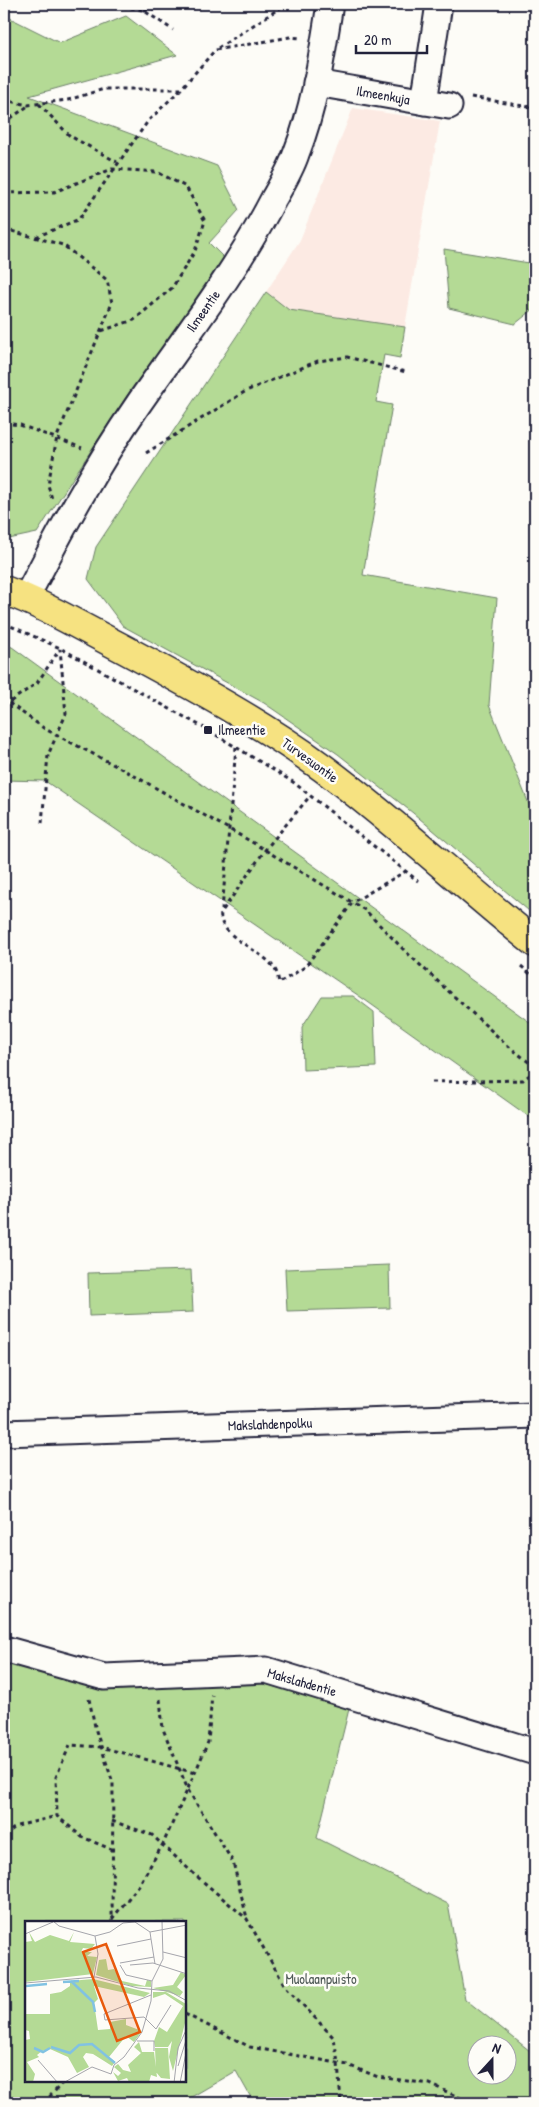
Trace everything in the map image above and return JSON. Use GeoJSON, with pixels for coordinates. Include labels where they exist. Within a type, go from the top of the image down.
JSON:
{"type":"FeatureCollection","features":[{"type":"Feature","properties":{"kind":"main road","name":"Turvesuontie"},"geometry":{"type":"LineString","coordinates":[[15,594],[173,675],[262,726],[323,768],[385,817],[535,943]]}},
{"type":"Feature","properties":{"kind":"street","name":"Ilmeentie"},"geometry":{"type":"LineString","coordinates":[[15,594],[60,533],[104,457],[258,229],[296,156],[308,120],[330,4]]}},
{"type":"Feature","properties":{"kind":"street"},"geometry":{"type":"LineString","coordinates":[[424,102],[439,4]]}},
{"type":"Feature","properties":{"kind":"street","name":"Ilmeenkuja"},"geometry":{"type":"LineString","coordinates":[[316,83],[449,106]]}},
{"type":"Feature","properties":{"kind":"street","name":"Makslahdenpolku"},"geometry":{"type":"LineString","coordinates":[[4,1433],[535,1415]]}},
{"type":"Feature","properties":{"kind":"street","name":"Makslahdentie"},"geometry":{"type":"LineString","coordinates":[[4,1649],[84,1673],[104,1677],[266,1670],[535,1752]]}},
{"type":"Feature","properties":{"kind":"path"},"geometry":{"type":"LineString","coordinates":[[107,4],[143,10],[160,8],[164,4]]}},
{"type":"Feature","properties":{"kind":"path"},"geometry":{"type":"LineString","coordinates":[[34,237],[79,219],[112,169],[148,121],[181,89],[215,50],[286,4]]}},
{"type":"Feature","properties":{"kind":"path"},"geometry":{"type":"LineString","coordinates":[[143,10],[173,30]]}},
{"type":"Feature","properties":{"kind":"path"},"geometry":{"type":"LineString","coordinates":[[215,50],[290,37],[307,39]]}},
{"type":"Feature","properties":{"kind":"path"},"geometry":{"type":"LineString","coordinates":[[4,122],[28,106],[68,100],[104,89],[181,89]]}},
{"type":"Feature","properties":{"kind":"path"},"geometry":{"type":"LineString","coordinates":[[449,106],[463,96],[535,108]]}},
{"type":"Feature","properties":{"kind":"path"},"geometry":{"type":"LineString","coordinates":[[4,100],[28,106]]}},
{"type":"Feature","properties":{"kind":"path"},"geometry":{"type":"LineString","coordinates":[[39,104],[70,136],[117,162]]}},
{"type":"Feature","properties":{"kind":"path"},"geometry":{"type":"LineString","coordinates":[[4,193],[54,192],[112,169],[157,172],[186,187],[205,221],[195,251],[172,288],[134,320],[100,331]]}},
{"type":"Feature","properties":{"kind":"path"},"geometry":{"type":"LineString","coordinates":[[4,229],[63,245],[107,280],[112,303],[57,437],[48,485],[60,533]]}},
{"type":"Feature","properties":{"kind":"path"},"geometry":{"type":"LineString","coordinates":[[146,453],[246,390],[318,360],[347,357],[406,372]]}},
{"type":"Feature","properties":{"kind":"path"},"geometry":{"type":"LineString","coordinates":[[4,422],[20,424],[104,457]]}},
{"type":"Feature","properties":{"kind":"path"},"geometry":{"type":"LineString","coordinates":[[4,623],[60,648],[236,747],[293,782],[421,884]]}},
{"type":"Feature","properties":{"kind":"path"},"geometry":{"type":"LineString","coordinates":[[4,706],[37,684],[60,648]]}},
{"type":"Feature","properties":{"kind":"path"},"geometry":{"type":"LineString","coordinates":[[42,823],[48,755],[66,714],[60,648]]}},
{"type":"Feature","properties":{"kind":"path"},"geometry":{"type":"LineString","coordinates":[[9,702],[45,729],[229,829],[365,910],[405,951],[458,1000],[507,1045],[535,1067]]}},
{"type":"Feature","properties":{"kind":"path"},"geometry":{"type":"LineString","coordinates":[[236,747],[220,916],[221,922],[236,938],[258,953],[274,968],[279,983],[305,968],[353,902],[406,871]]}},
{"type":"Feature","properties":{"kind":"path"},"geometry":{"type":"LineString","coordinates":[[222,910],[265,850],[310,796]]}},
{"type":"Feature","properties":{"kind":"path"},"geometry":{"type":"LineString","coordinates":[[520,965],[535,978]]}},
{"type":"Feature","properties":{"kind":"path"},"geometry":{"type":"LineString","coordinates":[[432,1082],[524,1080],[535,1072]]}},
{"type":"Feature","properties":{"kind":"path"},"geometry":{"type":"LineString","coordinates":[[112,1921],[139,1885],[163,1844],[196,1773],[208,1742],[214,1672]]}},
{"type":"Feature","properties":{"kind":"path"},"geometry":{"type":"LineString","coordinates":[[84,1673],[101,1747],[113,1783],[112,1921]]}},
{"type":"Feature","properties":{"kind":"path"},"geometry":{"type":"LineString","coordinates":[[157,1675],[164,1728],[188,1790],[233,1862],[247,1919],[286,1986],[334,2038],[341,2103]]}},
{"type":"Feature","properties":{"kind":"path"},"geometry":{"type":"LineString","coordinates":[[113,1850],[82,1837],[57,1816],[56,1777],[70,1745],[101,1747],[196,1773]]}},
{"type":"Feature","properties":{"kind":"path"},"geometry":{"type":"LineString","coordinates":[[4,1835],[17,1826],[57,1816]]}},
{"type":"Feature","properties":{"kind":"path"},"geometry":{"type":"LineString","coordinates":[[112,1821],[152,1834],[247,1919]]}},
{"type":"Feature","properties":{"kind":"path"},"geometry":{"type":"LineString","coordinates":[[186,2015],[250,2047],[338,2063],[378,2077],[430,2084],[471,2103]]}},
{"type":"Feature","properties":{"kind":"path"},"geometry":{"type":"LineString","coordinates":[[44,2103],[63,2082]]}},
{"type":"Feature","properties":{"kind":"shaded area"},"geometry":{"type":"Polygon","coordinates":[[[353,108],[440,121],[405,327],[289,310],[266,292],[300,240],[353,108]]]}},
{"type":"Feature","properties":{"kind":"green space"},"geometry":{"type":"Polygon","coordinates":[[[4,15],[60,43],[126,16],[177,55],[29,96],[217,166],[239,210],[209,243],[226,260],[132,388],[37,533],[4,540],[4,15]]]}},
{"type":"Feature","properties":{"kind":"green space"},"geometry":{"type":"Polygon","coordinates":[[[444,249],[535,264],[535,308],[515,324],[449,308],[444,249]]]}},
{"type":"Feature","properties":{"kind":"green space"},"geometry":{"type":"Polygon","coordinates":[[[266,292],[289,310],[405,327],[400,358],[384,355],[376,402],[392,405],[363,575],[497,598],[489,705],[535,819],[535,916],[413,813],[338,754],[264,703],[123,626],[88,579],[96,547],[266,292]]]}},
{"type":"Feature","properties":{"kind":"green space"},"geometry":{"type":"Polygon","coordinates":[[[4,645],[12,647],[535,1026],[535,1121],[365,1000],[45,781],[4,780],[4,645]]]}},
{"type":"Feature","properties":{"kind":"green space"},"geometry":{"type":"Polygon","coordinates":[[[322,996],[353,996],[374,1012],[376,1067],[303,1070],[302,1027],[322,996]]]}},
{"type":"Feature","properties":{"kind":"green space"},"geometry":{"type":"Polygon","coordinates":[[[389,1265],[390,1308],[287,1311],[285,1269],[389,1265]]]}},
{"type":"Feature","properties":{"kind":"green space"},"geometry":{"type":"Polygon","coordinates":[[[191,1270],[193,1312],[89,1316],[88,1273],[191,1270]]]}},
{"type":"Feature","properties":{"kind":"green space","name":"Muolaanpuisto"},"geometry":{"type":"Polygon","coordinates":[[[4,1661],[259,1682],[349,1709],[317,1838],[448,1904],[465,1999],[509,2034],[466,2034],[466,2084],[516,2084],[516,2040],[535,2055],[535,2103],[254,2103],[236,2071],[181,2103],[4,2103],[4,1661]]]}},
{"type":"Feature","properties":{"kind":"place","name":"Ilmeentie"},"geometry":{"type":"Point","coordinates":[208,730]}}]}
